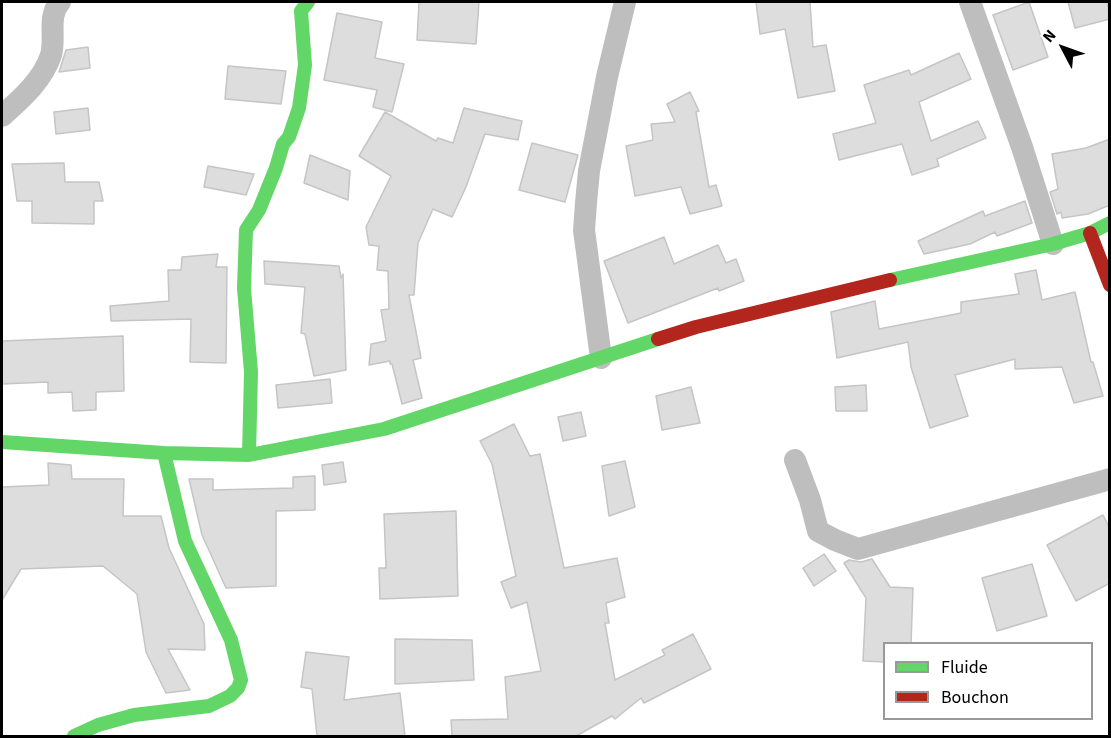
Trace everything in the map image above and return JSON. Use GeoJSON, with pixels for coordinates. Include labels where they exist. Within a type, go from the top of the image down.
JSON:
{"type":"FeatureCollection","features":[{"type":"Feature","properties":{"kind":"street"},"geometry":{"type":"LineString","coordinates":[[2,116],[27,92],[46,67],[54,39],[54,12],[60,2]]}},
{"type":"Feature","properties":{"kind":"street"},"geometry":{"type":"LineString","coordinates":[[249,455],[251,372],[244,288],[246,230],[258,210],[299,108],[304,66],[301,11],[308,2]]}},
{"type":"Feature","properties":{"kind":"street"},"geometry":{"type":"LineString","coordinates":[[601,358],[584,230],[589,171],[607,77],[625,2]]}},
{"type":"Feature","properties":{"kind":"street"},"geometry":{"type":"LineString","coordinates":[[970,2],[1022,147],[1053,244]]}},
{"type":"Feature","properties":{"kind":"street"},"geometry":{"type":"LineString","coordinates":[[2,442],[164,453],[249,455],[384,429],[696,327],[874,283],[1053,244],[1090,233],[1110,223]]}},
{"type":"Feature","properties":{"kind":"street"},"geometry":{"type":"LineString","coordinates":[[1090,233],[1110,285]]}},
{"type":"Feature","properties":{"kind":"street"},"geometry":{"type":"LineString","coordinates":[[74,736],[98,725],[134,716],[209,706],[230,696],[238,688],[241,680],[231,640],[185,541],[164,453]]}},
{"type":"Feature","properties":{"kind":"street"},"geometry":{"type":"LineString","coordinates":[[795,460],[810,500],[818,531],[858,549],[1110,479]]}},
{"type":"Feature","properties":{"kind":"building"},"geometry":{"type":"Polygon","coordinates":[[[419,2],[479,2],[476,44],[417,40],[419,2]]]}},
{"type":"Feature","properties":{"kind":"building"},"geometry":{"type":"Polygon","coordinates":[[[756,2],[810,2],[813,47],[826,45],[835,91],[798,98],[785,29],[760,34],[756,2]]]}},
{"type":"Feature","properties":{"kind":"building"},"geometry":{"type":"Polygon","coordinates":[[[1029,2],[1048,57],[1013,70],[993,15],[1029,2]]]}},
{"type":"Feature","properties":{"kind":"building"},"geometry":{"type":"Polygon","coordinates":[[[1068,2],[1107,2],[1110,19],[1075,28],[1068,2]]]}},
{"type":"Feature","properties":{"kind":"building"},"geometry":{"type":"Polygon","coordinates":[[[337,13],[382,22],[375,58],[404,64],[392,112],[373,107],[377,90],[324,80],[337,13]]]}},
{"type":"Feature","properties":{"kind":"building"},"geometry":{"type":"Polygon","coordinates":[[[88,47],[90,68],[59,72],[66,50],[88,47]]]}},
{"type":"Feature","properties":{"kind":"building"},"geometry":{"type":"Polygon","coordinates":[[[959,53],[971,79],[919,102],[931,141],[978,121],[986,138],[937,159],[939,166],[912,175],[902,144],[839,160],[833,134],[876,123],[864,85],[909,70],[911,75],[959,53]]]}},
{"type":"Feature","properties":{"kind":"building"},"geometry":{"type":"Polygon","coordinates":[[[228,66],[286,71],[281,104],[225,99],[228,66]]]}},
{"type":"Feature","properties":{"kind":"building"},"geometry":{"type":"Polygon","coordinates":[[[690,92],[699,111],[696,112],[709,187],[716,185],[722,206],[690,214],[681,187],[635,196],[626,146],[653,140],[651,124],[675,122],[667,104],[690,92]]]}},
{"type":"Feature","properties":{"kind":"building"},"geometry":{"type":"Polygon","coordinates":[[[88,108],[90,130],[56,134],[54,112],[88,108]]]}},
{"type":"Feature","properties":{"kind":"building"},"geometry":{"type":"Polygon","coordinates":[[[464,108],[522,121],[518,140],[485,134],[466,187],[452,217],[433,209],[418,243],[414,295],[409,295],[421,358],[413,360],[422,398],[402,404],[390,361],[369,365],[371,344],[386,341],[381,310],[389,309],[388,271],[377,270],[379,246],[369,245],[366,227],[391,176],[359,156],[385,112],[436,141],[438,138],[453,143],[464,108]]]}},
{"type":"Feature","properties":{"kind":"building"},"geometry":{"type":"Polygon","coordinates":[[[1110,139],[1110,205],[1088,214],[1062,218],[1061,212],[1057,214],[1050,192],[1058,189],[1052,154],[1086,148],[1110,139]]]}},
{"type":"Feature","properties":{"kind":"building"},"geometry":{"type":"Polygon","coordinates":[[[532,143],[578,155],[565,202],[519,190],[532,143]]]}},
{"type":"Feature","properties":{"kind":"building"},"geometry":{"type":"Polygon","coordinates":[[[310,155],[350,171],[348,200],[304,183],[310,155]]]}},
{"type":"Feature","properties":{"kind":"building"},"geometry":{"type":"Polygon","coordinates":[[[64,163],[65,182],[99,182],[103,201],[94,201],[94,224],[32,223],[32,201],[17,201],[12,164],[64,163]]]}},
{"type":"Feature","properties":{"kind":"building"},"geometry":{"type":"Polygon","coordinates":[[[208,166],[254,174],[246,195],[204,187],[208,166]]]}},
{"type":"Feature","properties":{"kind":"building"},"geometry":{"type":"Polygon","coordinates":[[[1025,201],[1032,223],[997,236],[995,232],[970,244],[924,254],[918,241],[983,211],[985,216],[1025,201]]]}},
{"type":"Feature","properties":{"kind":"building"},"geometry":{"type":"Polygon","coordinates":[[[664,237],[674,264],[718,245],[726,263],[736,259],[744,281],[719,291],[718,288],[628,323],[604,261],[664,237]]]}},
{"type":"Feature","properties":{"kind":"building"},"geometry":{"type":"Polygon","coordinates":[[[218,254],[216,267],[227,267],[226,363],[190,362],[191,319],[111,321],[110,306],[169,301],[168,270],[181,270],[182,257],[218,254]]]}},
{"type":"Feature","properties":{"kind":"building"},"geometry":{"type":"Polygon","coordinates":[[[264,261],[339,266],[341,278],[343,274],[346,370],[314,376],[305,334],[301,333],[305,287],[265,284],[264,261]]]}},
{"type":"Feature","properties":{"kind":"building"},"geometry":{"type":"Polygon","coordinates":[[[1036,270],[1042,300],[1075,292],[1091,362],[1093,362],[1103,396],[1074,403],[1062,367],[1015,369],[1015,359],[955,375],[968,416],[930,428],[911,367],[908,342],[837,358],[831,312],[875,301],[879,329],[961,313],[961,302],[1019,294],[1015,274],[1036,270]]]}},
{"type":"Feature","properties":{"kind":"building"},"geometry":{"type":"Polygon","coordinates":[[[123,336],[124,391],[96,392],[96,410],[73,411],[72,392],[48,393],[48,382],[2,384],[2,341],[123,336]]]}},
{"type":"Feature","properties":{"kind":"building"},"geometry":{"type":"Polygon","coordinates":[[[330,379],[332,403],[278,408],[276,385],[330,379]]]}},
{"type":"Feature","properties":{"kind":"building"},"geometry":{"type":"Polygon","coordinates":[[[866,385],[867,411],[836,411],[835,387],[866,385]]]}},
{"type":"Feature","properties":{"kind":"building"},"geometry":{"type":"Polygon","coordinates":[[[691,387],[700,423],[662,430],[656,396],[691,387]]]}},
{"type":"Feature","properties":{"kind":"building"},"geometry":{"type":"Polygon","coordinates":[[[581,412],[586,436],[563,441],[558,417],[581,412]]]}},
{"type":"Feature","properties":{"kind":"building"},"geometry":{"type":"Polygon","coordinates":[[[514,424],[530,456],[540,454],[564,568],[617,558],[625,597],[606,603],[609,623],[605,623],[615,680],[665,655],[662,650],[693,634],[711,669],[644,703],[641,698],[615,719],[612,716],[576,736],[452,736],[451,720],[508,719],[505,677],[541,671],[527,602],[511,608],[501,582],[516,576],[492,464],[480,441],[514,424]]]}},
{"type":"Feature","properties":{"kind":"building"},"geometry":{"type":"Polygon","coordinates":[[[625,461],[635,507],[609,516],[602,466],[625,461]]]}},
{"type":"Feature","properties":{"kind":"building"},"geometry":{"type":"Polygon","coordinates":[[[343,462],[346,482],[324,485],[322,465],[343,462]]]}},
{"type":"Feature","properties":{"kind":"building"},"geometry":{"type":"Polygon","coordinates":[[[48,463],[71,465],[72,479],[124,479],[123,516],[161,516],[169,548],[204,624],[205,650],[168,649],[190,690],[166,693],[146,652],[137,594],[103,566],[21,569],[2,600],[2,487],[49,485],[48,463]]]}},
{"type":"Feature","properties":{"kind":"building"},"geometry":{"type":"Polygon","coordinates":[[[315,476],[315,510],[276,511],[276,586],[226,588],[202,535],[189,479],[213,479],[213,490],[293,488],[293,477],[315,476]]]}},
{"type":"Feature","properties":{"kind":"building"},"geometry":{"type":"Polygon","coordinates":[[[456,511],[458,596],[380,599],[379,568],[386,568],[384,514],[456,511]]]}},
{"type":"Feature","properties":{"kind":"building"},"geometry":{"type":"Polygon","coordinates":[[[1103,515],[1110,529],[1110,583],[1076,601],[1047,545],[1103,515]]]}},
{"type":"Feature","properties":{"kind":"building"},"geometry":{"type":"Polygon","coordinates":[[[824,554],[836,571],[814,586],[803,568],[824,554]]]}},
{"type":"Feature","properties":{"kind":"building"},"geometry":{"type":"Polygon","coordinates":[[[872,559],[890,587],[913,588],[911,642],[883,642],[883,662],[863,661],[866,598],[844,563],[849,560],[861,562],[872,559]]]}},
{"type":"Feature","properties":{"kind":"building"},"geometry":{"type":"Polygon","coordinates":[[[1032,564],[1047,616],[997,631],[982,578],[1032,564]]]}},
{"type":"Feature","properties":{"kind":"building"},"geometry":{"type":"Polygon","coordinates":[[[395,639],[472,640],[474,680],[395,684],[395,639]]]}},
{"type":"Feature","properties":{"kind":"building"},"geometry":{"type":"Polygon","coordinates":[[[306,652],[349,657],[344,700],[400,693],[405,736],[317,736],[312,689],[301,687],[306,652]]]}},
{"type":"Feature","properties":{"kind":"traffic: fast"},"geometry":{"type":"LineString","coordinates":[[249,455],[251,372],[244,288],[246,230],[259,210],[299,108],[305,65],[301,11],[308,2]]}},
{"type":"Feature","properties":{"kind":"traffic: fast"},"geometry":{"type":"LineString","coordinates":[[890,280],[1053,244],[1090,233],[1110,223]]}},
{"type":"Feature","properties":{"kind":"traffic: fast"},"geometry":{"type":"LineString","coordinates":[[2,442],[164,453],[249,455],[384,429],[658,339]]}},
{"type":"Feature","properties":{"kind":"traffic: fast"},"geometry":{"type":"LineString","coordinates":[[74,736],[98,725],[134,715],[209,706],[230,696],[238,688],[241,680],[231,640],[185,541],[164,453]]}},
{"type":"Feature","properties":{"kind":"traffic: jam"},"geometry":{"type":"LineString","coordinates":[[1090,233],[1110,285]]}},
{"type":"Feature","properties":{"kind":"traffic: jam"},"geometry":{"type":"LineString","coordinates":[[658,339],[696,327],[890,280]]}}]}
